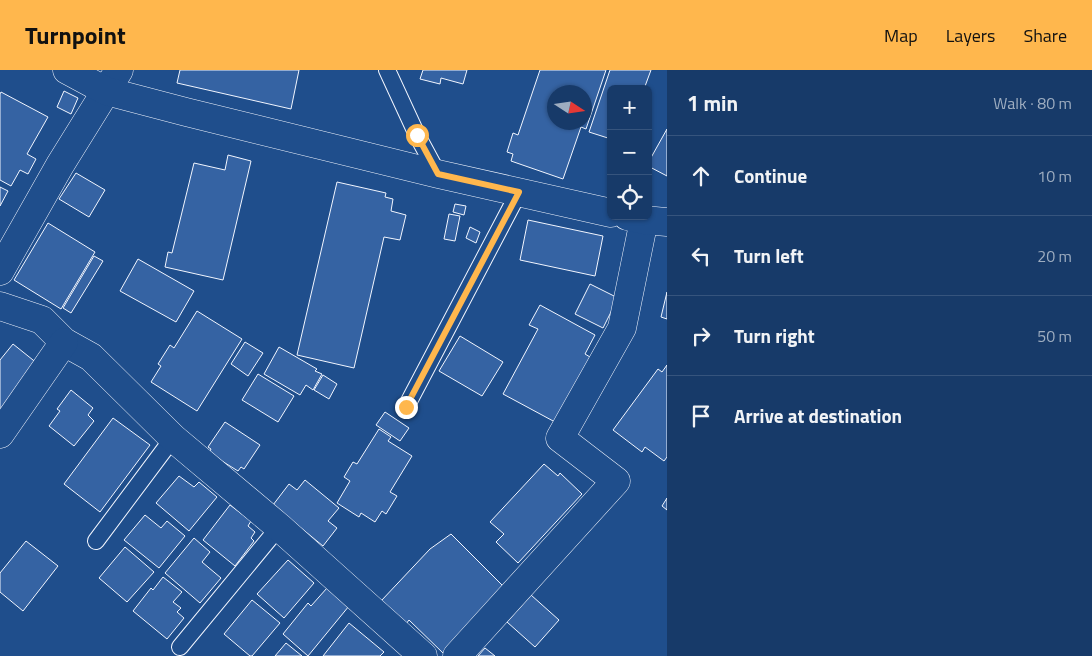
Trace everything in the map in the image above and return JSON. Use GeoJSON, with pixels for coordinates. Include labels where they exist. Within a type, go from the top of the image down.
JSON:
{"type":"FeatureCollection","features":[{"type":"Feature","properties":{"kind":"street"},"geometry":{"type":"LineString","coordinates":[[67,70],[112,80],[186,112],[438,174],[607,212]]}},
{"type":"Feature","properties":{"kind":"street"},"geometry":{"type":"LineString","coordinates":[[0,271],[60,165],[112,80]]}},
{"type":"Feature","properties":{"kind":"street"},"geometry":{"type":"LineString","coordinates":[[457,656],[616,482],[560,438],[622,328],[646,220]]}},
{"type":"Feature","properties":{"kind":"street"},"geometry":{"type":"LineString","coordinates":[[0,306],[42,320],[64,342],[92,357],[173,438],[279,527],[423,656]]}},
{"type":"Feature","properties":{"kind":"street"},"geometry":{"type":"LineString","coordinates":[[0,434],[64,342]]}},
{"type":"Feature","properties":{"kind":"lane"},"geometry":{"type":"LineString","coordinates":[[387,70],[417,135],[438,174]]}},
{"type":"Feature","properties":{"kind":"lane"},"geometry":{"type":"LineString","coordinates":[[406,407],[519,192]]}},
{"type":"Feature","properties":{"kind":"lane"},"geometry":{"type":"LineString","coordinates":[[96,541],[173,438]]}},
{"type":"Feature","properties":{"kind":"lane"},"geometry":{"type":"LineString","coordinates":[[180,646],[279,527]]}},
{"type":"Feature","properties":{"kind":"building"},"geometry":{"type":"Polygon","coordinates":[[[180,70],[299,70],[291,109],[177,83],[180,70]]]}},
{"type":"Feature","properties":{"kind":"building"},"geometry":{"type":"Polygon","coordinates":[[[423,70],[467,70],[463,84],[441,78],[440,84],[420,79],[423,70]]]}},
{"type":"Feature","properties":{"kind":"building"},"geometry":{"type":"Polygon","coordinates":[[[540,70],[606,70],[592,111],[592,85],[547,85],[547,130],[580,130],[563,179],[511,161],[513,154],[507,152],[513,133],[518,135],[540,70]]]}},
{"type":"Feature","properties":{"kind":"building"},"geometry":{"type":"Polygon","coordinates":[[[610,70],[651,70],[645,85],[607,85],[607,138],[589,132],[592,130],[592,123],[610,70]]]}},
{"type":"Feature","properties":{"kind":"building"},"geometry":{"type":"Polygon","coordinates":[[[64,91],[78,98],[71,114],[57,107],[64,91]]]}},
{"type":"Feature","properties":{"kind":"building"},"geometry":{"type":"Polygon","coordinates":[[[1,92],[48,117],[27,154],[36,159],[28,174],[20,170],[11,186],[0,180],[1,92]]]}},
{"type":"Feature","properties":{"kind":"building"},"geometry":{"type":"Polygon","coordinates":[[[667,129],[667,176],[652,168],[652,156],[667,129]]]}},
{"type":"Feature","properties":{"kind":"building"},"geometry":{"type":"Polygon","coordinates":[[[228,155],[251,161],[223,280],[165,267],[168,252],[172,253],[194,163],[225,170],[228,155]]]}},
{"type":"Feature","properties":{"kind":"building"},"geometry":{"type":"Polygon","coordinates":[[[76,173],[105,190],[89,217],[59,199],[76,173]]]}},
{"type":"Feature","properties":{"kind":"building"},"geometry":{"type":"Polygon","coordinates":[[[337,182],[386,193],[385,197],[393,199],[391,211],[406,215],[400,240],[384,237],[354,368],[297,355],[337,182]]]}},
{"type":"Feature","properties":{"kind":"building"},"geometry":{"type":"Polygon","coordinates":[[[0,187],[8,191],[0,206],[0,187]]]}},
{"type":"Feature","properties":{"kind":"building"},"geometry":{"type":"Polygon","coordinates":[[[455,204],[466,206],[464,215],[453,212],[455,204]]]}},
{"type":"Feature","properties":{"kind":"building"},"geometry":{"type":"Polygon","coordinates":[[[449,214],[460,216],[455,241],[444,239],[449,214]]]}},
{"type":"Feature","properties":{"kind":"building"},"geometry":{"type":"Polygon","coordinates":[[[528,220],[603,236],[595,276],[520,260],[528,220]]]}},
{"type":"Feature","properties":{"kind":"building"},"geometry":{"type":"Polygon","coordinates":[[[48,223],[95,252],[61,309],[14,280],[48,223]]]}},
{"type":"Feature","properties":{"kind":"building"},"geometry":{"type":"Polygon","coordinates":[[[470,227],[480,232],[476,243],[466,238],[470,227]]]}},
{"type":"Feature","properties":{"kind":"building"},"geometry":{"type":"Polygon","coordinates":[[[94,256],[103,261],[71,313],[63,308],[94,256]]]}},
{"type":"Feature","properties":{"kind":"building"},"geometry":{"type":"Polygon","coordinates":[[[138,259],[194,291],[176,322],[120,291],[138,259]]]}},
{"type":"Feature","properties":{"kind":"building"},"geometry":{"type":"Polygon","coordinates":[[[590,284],[618,298],[603,328],[575,314],[590,284]]]}},
{"type":"Feature","properties":{"kind":"building"},"geometry":{"type":"Polygon","coordinates":[[[667,292],[667,319],[661,317],[667,292]]]}},
{"type":"Feature","properties":{"kind":"building"},"geometry":{"type":"Polygon","coordinates":[[[540,305],[595,335],[585,354],[590,357],[555,422],[503,394],[538,329],[529,325],[540,305]]]}},
{"type":"Feature","properties":{"kind":"building"},"geometry":{"type":"Polygon","coordinates":[[[197,311],[242,339],[197,411],[151,382],[161,366],[158,364],[170,345],[174,348],[197,311]]]}},
{"type":"Feature","properties":{"kind":"building"},"geometry":{"type":"Polygon","coordinates":[[[460,336],[503,362],[482,396],[439,371],[460,336]]]}},
{"type":"Feature","properties":{"kind":"building"},"geometry":{"type":"Polygon","coordinates":[[[245,342],[263,353],[248,376],[231,364],[245,342]]]}},
{"type":"Feature","properties":{"kind":"building"},"geometry":{"type":"Polygon","coordinates":[[[13,344],[38,364],[0,412],[0,360],[13,344]]]}},
{"type":"Feature","properties":{"kind":"building"},"geometry":{"type":"Polygon","coordinates":[[[279,347],[317,369],[315,371],[322,374],[313,390],[306,385],[300,395],[264,374],[279,347]]]}},
{"type":"Feature","properties":{"kind":"building"},"geometry":{"type":"Polygon","coordinates":[[[667,365],[667,457],[664,461],[645,447],[642,452],[613,430],[658,369],[662,372],[667,365]]]}},
{"type":"Feature","properties":{"kind":"building"},"geometry":{"type":"Polygon","coordinates":[[[258,374],[294,396],[278,422],[242,400],[258,374]]]}},
{"type":"Feature","properties":{"kind":"building"},"geometry":{"type":"Polygon","coordinates":[[[323,375],[337,384],[329,399],[314,390],[323,375]]]}},
{"type":"Feature","properties":{"kind":"building"},"geometry":{"type":"Polygon","coordinates":[[[71,390],[93,408],[88,415],[94,421],[74,446],[49,426],[60,411],[57,409],[71,390]]]}},
{"type":"Feature","properties":{"kind":"building"},"geometry":{"type":"Polygon","coordinates":[[[385,412],[409,428],[400,441],[376,425],[385,412]]]}},
{"type":"Feature","properties":{"kind":"building"},"geometry":{"type":"Polygon","coordinates":[[[113,418],[150,445],[100,512],[64,484],[113,418]]]}},
{"type":"Feature","properties":{"kind":"building"},"geometry":{"type":"Polygon","coordinates":[[[225,422],[260,445],[244,469],[241,467],[238,471],[209,453],[211,449],[208,447],[225,422]]]}},
{"type":"Feature","properties":{"kind":"building"},"geometry":{"type":"Polygon","coordinates":[[[379,429],[391,437],[388,441],[412,456],[390,492],[397,496],[386,514],[382,511],[375,522],[361,513],[359,517],[337,503],[350,481],[344,477],[353,462],[357,464],[379,429]]]}},
{"type":"Feature","properties":{"kind":"building"},"geometry":{"type":"Polygon","coordinates":[[[544,464],[558,476],[560,473],[582,494],[518,563],[496,542],[504,534],[490,522],[544,464]]]}},
{"type":"Feature","properties":{"kind":"building"},"geometry":{"type":"Polygon","coordinates":[[[179,476],[194,487],[199,482],[217,497],[189,531],[156,503],[179,476]]]}},
{"type":"Feature","properties":{"kind":"building"},"geometry":{"type":"Polygon","coordinates":[[[305,480],[339,508],[328,521],[337,528],[323,546],[273,505],[289,484],[297,490],[305,480]]]}},
{"type":"Feature","properties":{"kind":"building"},"geometry":{"type":"Polygon","coordinates":[[[667,498],[667,510],[662,506],[667,498]]]}},
{"type":"Feature","properties":{"kind":"building"},"geometry":{"type":"Polygon","coordinates":[[[230,505],[251,521],[248,526],[255,532],[251,538],[254,541],[235,566],[203,540],[230,505]]]}},
{"type":"Feature","properties":{"kind":"building"},"geometry":{"type":"Polygon","coordinates":[[[145,515],[161,528],[167,521],[185,536],[159,568],[124,540],[145,515]]]}},
{"type":"Feature","properties":{"kind":"building"},"geometry":{"type":"Polygon","coordinates":[[[451,534],[508,591],[444,654],[409,620],[406,624],[381,601],[430,549],[451,534]]]}},
{"type":"Feature","properties":{"kind":"building"},"geometry":{"type":"Polygon","coordinates":[[[194,538],[210,552],[202,562],[221,578],[200,603],[165,573],[194,538]]]}},
{"type":"Feature","properties":{"kind":"building"},"geometry":{"type":"Polygon","coordinates":[[[26,541],[58,566],[23,611],[0,592],[0,573],[26,541]]]}},
{"type":"Feature","properties":{"kind":"building"},"geometry":{"type":"Polygon","coordinates":[[[125,547],[154,572],[127,602],[99,578],[125,547]]]}},
{"type":"Feature","properties":{"kind":"building"},"geometry":{"type":"Polygon","coordinates":[[[288,560],[314,583],[284,618],[257,594],[288,560]]]}},
{"type":"Feature","properties":{"kind":"building"},"geometry":{"type":"Polygon","coordinates":[[[163,577],[182,592],[173,602],[181,608],[177,612],[184,618],[167,639],[133,611],[151,588],[153,590],[163,577]]]}},
{"type":"Feature","properties":{"kind":"building"},"geometry":{"type":"Polygon","coordinates":[[[327,588],[349,606],[308,656],[283,634],[308,603],[311,606],[327,588]]]}},
{"type":"Feature","properties":{"kind":"building"},"geometry":{"type":"Polygon","coordinates":[[[531,595],[559,620],[535,647],[507,622],[531,595]]]}},
{"type":"Feature","properties":{"kind":"building"},"geometry":{"type":"Polygon","coordinates":[[[252,600],[280,623],[250,656],[224,634],[252,600]]]}},
{"type":"Feature","properties":{"kind":"building"},"geometry":{"type":"Polygon","coordinates":[[[349,623],[384,652],[380,656],[323,656],[349,623]]]}},
{"type":"Feature","properties":{"kind":"building"},"geometry":{"type":"Polygon","coordinates":[[[286,643],[302,656],[275,656],[286,643]]]}},
{"type":"Feature","properties":{"kind":"building"},"geometry":{"type":"Polygon","coordinates":[[[485,648],[495,656],[478,656],[485,648]]]}},
{"type":"Feature","properties":{"kind":"route"},"geometry":{"type":"LineString","coordinates":[[406,407],[519,192],[438,174],[417,135]]}}]}
